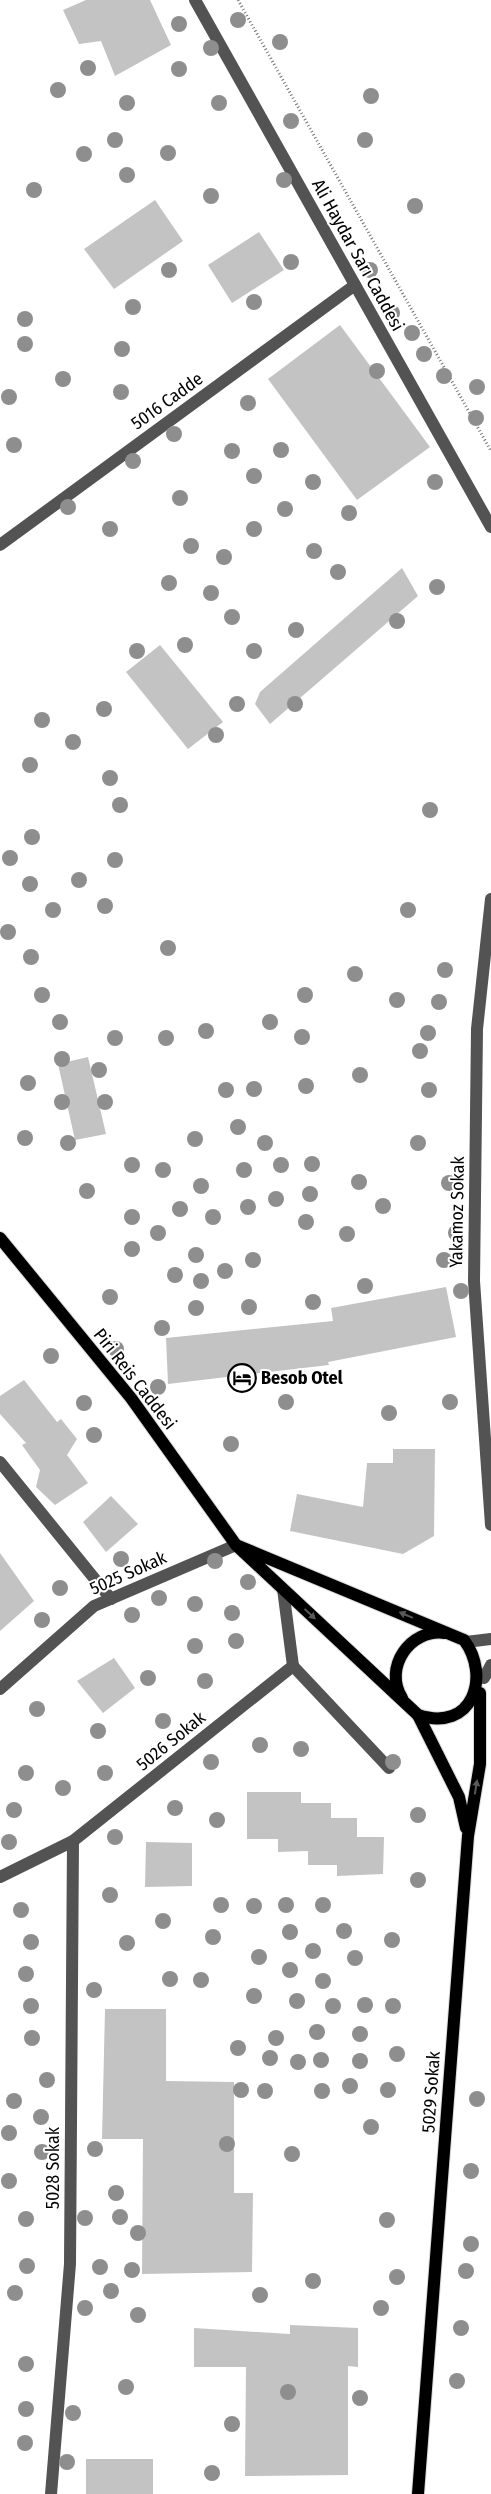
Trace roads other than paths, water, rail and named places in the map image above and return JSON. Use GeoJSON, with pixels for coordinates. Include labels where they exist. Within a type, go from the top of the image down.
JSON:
{"type":"FeatureCollection","features":[{"type":"Feature","properties":{"kind":"main road","name":"Piri Reis Caddesi"},"geometry":{"type":"LineString","coordinates":[[0,1238],[131,1398],[236,1545],[407,1707]]}},
{"type":"Feature","properties":{"kind":"main road"},"geometry":{"type":"LineString","coordinates":[[236,1545],[451,1634],[466,1642],[475,1650],[482,1663],[484,1678],[480,1693],[473,1705],[461,1715],[447,1720],[432,1720],[418,1715],[407,1707],[399,1694],[395,1681],[396,1667],[401,1654],[411,1643],[423,1636],[437,1632],[451,1634]]}},
{"type":"Feature","properties":{"kind":"main road","name":"5029 Sokak"},"geometry":{"type":"LineString","coordinates":[[418,2494],[468,1836],[480,1764],[480,1693]]}},
{"type":"Feature","properties":{"kind":"main road"},"geometry":{"type":"LineString","coordinates":[[418,1715],[459,1797],[468,1836]]}},
{"type":"Feature","properties":{"kind":"street","name":"Ali Haydar Sarı Caddesi"},"geometry":{"type":"LineString","coordinates":[[195,0],[491,527]]}},
{"type":"Feature","properties":{"kind":"street","name":"5016 Cadde"},"geometry":{"type":"LineString","coordinates":[[0,545],[355,285]]}},
{"type":"Feature","properties":{"kind":"street","name":"Yakamoz Sokak"},"geometry":{"type":"LineString","coordinates":[[491,899],[477,1029],[474,1281],[491,1524]]}},
{"type":"Feature","properties":{"kind":"street"},"geometry":{"type":"LineString","coordinates":[[0,1462],[111,1599]]}},
{"type":"Feature","properties":{"kind":"street","name":"5025 Sokak"},"geometry":{"type":"LineString","coordinates":[[0,1689],[94,1606],[236,1545]]}},
{"type":"Feature","properties":{"kind":"street"},"geometry":{"type":"LineString","coordinates":[[283,1590],[294,1666],[390,1768]]}},
{"type":"Feature","properties":{"kind":"street"},"geometry":{"type":"LineString","coordinates":[[466,1642],[491,1640]]}},
{"type":"Feature","properties":{"kind":"street"},"geometry":{"type":"LineString","coordinates":[[484,1678],[491,1665]]}},
{"type":"Feature","properties":{"kind":"street","name":"5026 Sokak"},"geometry":{"type":"LineString","coordinates":[[0,1877],[73,1841],[294,1666]]}},
{"type":"Feature","properties":{"kind":"street","name":"5028 Sokak"},"geometry":{"type":"LineString","coordinates":[[51,2494],[70,2264],[73,1841]]}},
{"type":"Feature","properties":{"kind":"place","name":"Besob Otel"},"geometry":{"type":"Point","coordinates":[242,1378]}}]}
